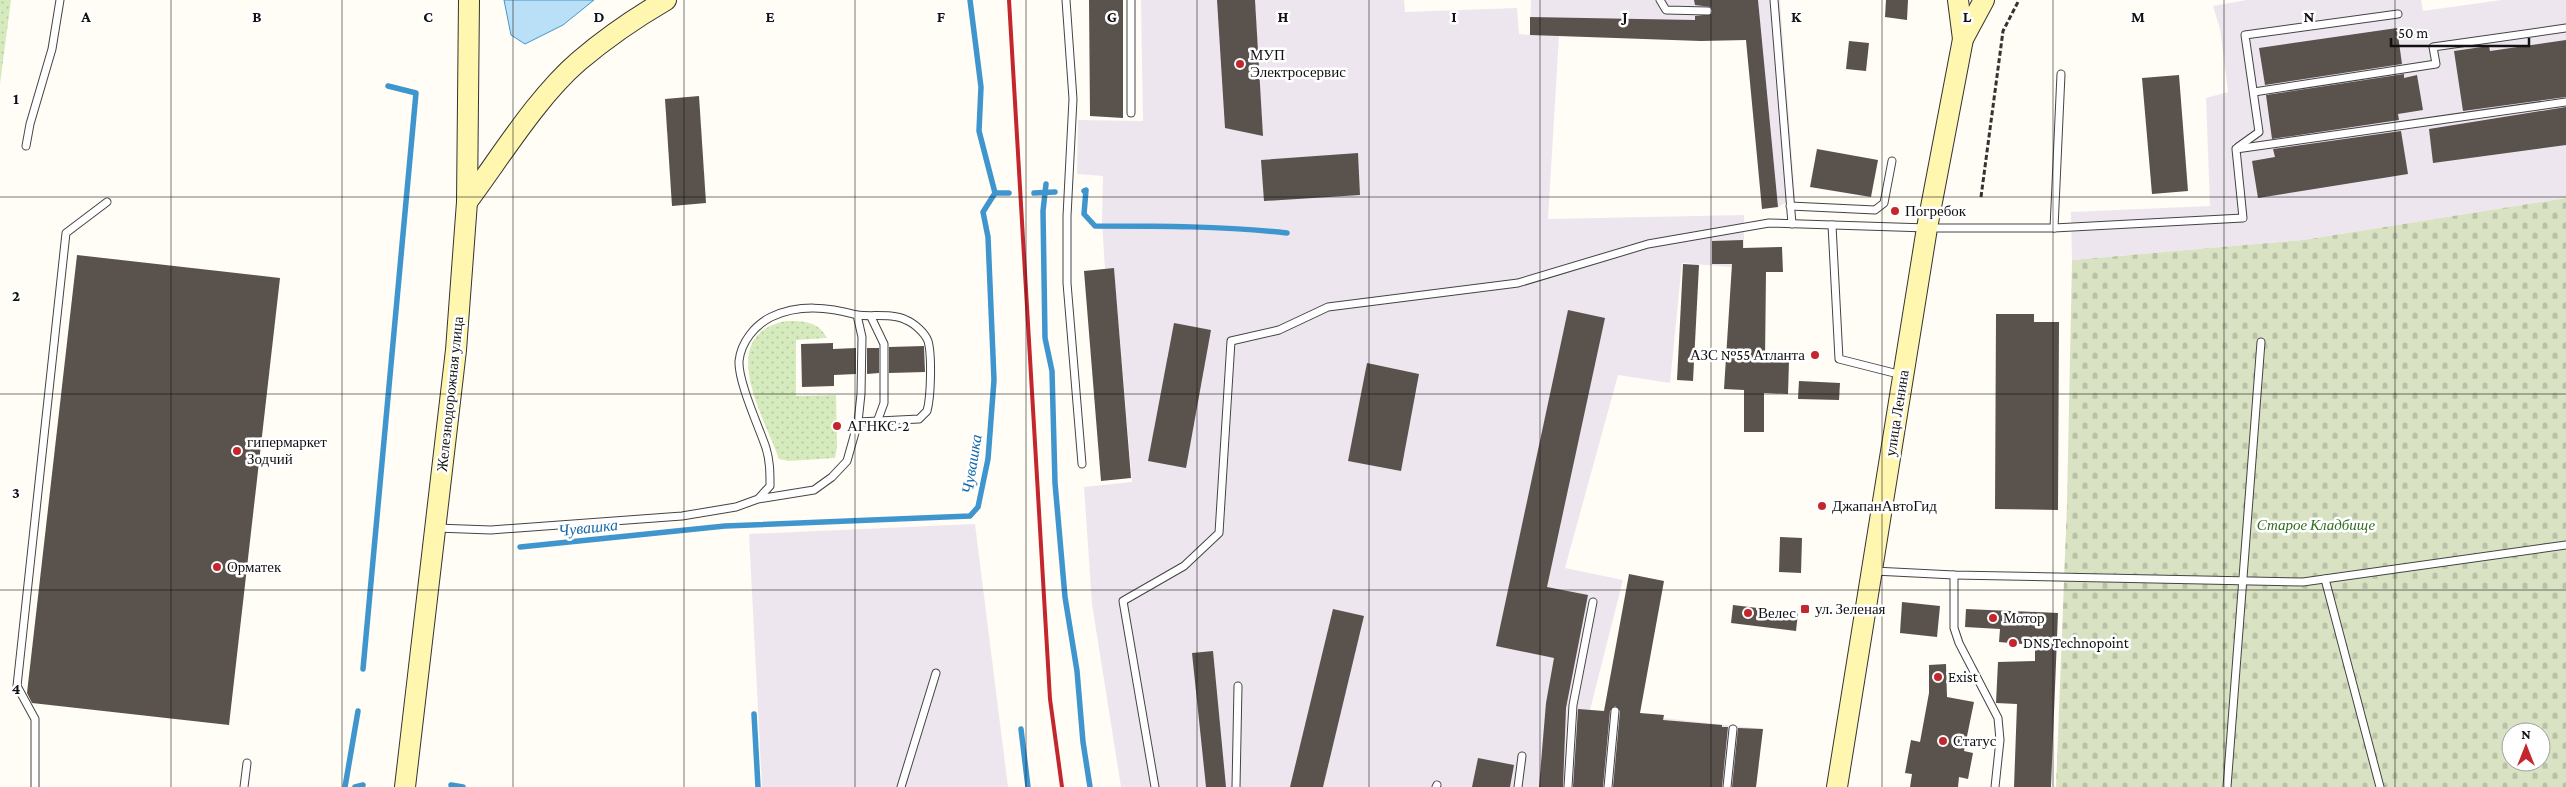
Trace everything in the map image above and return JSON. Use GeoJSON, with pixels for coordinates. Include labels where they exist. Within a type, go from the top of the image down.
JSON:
{"type":"FeatureCollection","features":[{"type":"Feature","properties":{"kind":"main road","name":"Железнодорожная улица"},"geometry":{"type":"LineString","coordinates":[[404,787],[456,350],[467,202],[469,0]]}},
{"type":"Feature","properties":{"kind":"main road"},"geometry":{"type":"LineString","coordinates":[[467,202],[533,112],[577,63],[629,21],[666,0]]}},
{"type":"Feature","properties":{"kind":"main road"},"geometry":{"type":"LineString","coordinates":[[1958,0],[1964,39]]}},
{"type":"Feature","properties":{"kind":"main road"},"geometry":{"type":"LineString","coordinates":[[1964,39],[1984,0]]}},
{"type":"Feature","properties":{"kind":"main road","name":"улица Ленина"},"geometry":{"type":"LineString","coordinates":[[1837,787],[1927,228],[1964,39]]}},
{"type":"Feature","properties":{"kind":"lane"},"geometry":{"type":"LineString","coordinates":[[26,146],[30,124],[52,49],[60,0]]}},
{"type":"Feature","properties":{"kind":"lane"},"geometry":{"type":"LineString","coordinates":[[1066,0],[1073,99],[1067,216],[1067,283],[1082,464]]}},
{"type":"Feature","properties":{"kind":"lane"},"geometry":{"type":"LineString","coordinates":[[1131,0],[1131,113]]}},
{"type":"Feature","properties":{"kind":"lane"},"geometry":{"type":"LineString","coordinates":[[1660,0],[1666,10],[1708,11]]}},
{"type":"Feature","properties":{"kind":"lane"},"geometry":{"type":"LineString","coordinates":[[1774,0],[1792,224]]}},
{"type":"Feature","properties":{"kind":"lane"},"geometry":{"type":"LineString","coordinates":[[2236,149],[2259,132],[2245,35],[2398,14]]}},
{"type":"Feature","properties":{"kind":"lane"},"geometry":{"type":"LineString","coordinates":[[2254,92],[2436,64],[2433,47],[2566,28]]}},
{"type":"Feature","properties":{"kind":"lane"},"geometry":{"type":"LineString","coordinates":[[2054,228],[2061,74]]}},
{"type":"Feature","properties":{"kind":"lane"},"geometry":{"type":"LineString","coordinates":[[2236,149],[2566,102]]}},
{"type":"Feature","properties":{"kind":"lane"},"geometry":{"type":"LineString","coordinates":[[1155,787],[1123,601],[1184,566],[1219,533],[1231,341],[1279,330],[1328,308],[1518,283],[1648,244],[1769,223],[1927,228],[2054,228],[2243,218],[2236,149]]}},
{"type":"Feature","properties":{"kind":"lane"},"geometry":{"type":"LineString","coordinates":[[1790,206],[1875,210],[1884,203],[1892,161]]}},
{"type":"Feature","properties":{"kind":"lane"},"geometry":{"type":"LineString","coordinates":[[35,787],[35,719],[16,686],[66,232],[107,202]]}},
{"type":"Feature","properties":{"kind":"lane"},"geometry":{"type":"LineString","coordinates":[[1832,225],[1838,359],[1903,375]]}},
{"type":"Feature","properties":{"kind":"lane"},"geometry":{"type":"LineString","coordinates":[[758,499],[770,486],[770,463],[745,388],[739,361],[750,332],[762,322],[784,311],[824,309],[871,317],[889,316],[906,319],[918,328],[928,341],[930,376],[927,411],[918,419],[858,422]]}},
{"type":"Feature","properties":{"kind":"lane"},"geometry":{"type":"LineString","coordinates":[[436,528],[491,530],[682,516],[736,508],[758,499],[814,490],[832,477],[847,461],[858,422],[861,394],[862,337],[857,315]]}},
{"type":"Feature","properties":{"kind":"lane"},"geometry":{"type":"LineString","coordinates":[[871,317],[884,344],[884,403],[877,422]]}},
{"type":"Feature","properties":{"kind":"lane"},"geometry":{"type":"LineString","coordinates":[[2227,787],[2261,342]]}},
{"type":"Feature","properties":{"kind":"lane"},"geometry":{"type":"LineString","coordinates":[[1871,570],[1954,575],[2303,582],[2566,545]]}},
{"type":"Feature","properties":{"kind":"lane"},"geometry":{"type":"LineString","coordinates":[[1954,575],[1954,628],[1959,643],[1998,718],[2000,740],[1995,787]]}},
{"type":"Feature","properties":{"kind":"lane"},"geometry":{"type":"LineString","coordinates":[[2325,579],[2380,787]]}},
{"type":"Feature","properties":{"kind":"lane"},"geometry":{"type":"LineString","coordinates":[[1568,787],[1573,705],[1593,602]]}},
{"type":"Feature","properties":{"kind":"lane"},"geometry":{"type":"LineString","coordinates":[[901,787],[936,673]]}},
{"type":"Feature","properties":{"kind":"lane"},"geometry":{"type":"LineString","coordinates":[[1236,787],[1238,686]]}},
{"type":"Feature","properties":{"kind":"lane"},"geometry":{"type":"LineString","coordinates":[[1608,787],[1615,712]]}},
{"type":"Feature","properties":{"kind":"lane"},"geometry":{"type":"LineString","coordinates":[[1727,787],[1733,729]]}},
{"type":"Feature","properties":{"kind":"lane"},"geometry":{"type":"LineString","coordinates":[[1518,787],[1522,756]]}},
{"type":"Feature","properties":{"kind":"lane"},"geometry":{"type":"LineString","coordinates":[[244,787],[247,763]]}},
{"type":"Feature","properties":{"kind":"path"},"geometry":{"type":"LineString","coordinates":[[1981,197],[2004,31],[2019,0]]}},
{"type":"Feature","properties":{"kind":"shaded area"},"geometry":{"type":"Polygon","coordinates":[[[1141,0],[1404,0],[1405,12],[1517,8],[1519,34],[1530,35],[1531,0],[1780,0],[1795,197],[1778,207],[1762,209],[1746,40],[1559,36],[1548,219],[1744,215],[1744,268],[1682,263],[1670,383],[1618,375],[1565,568],[1623,580],[1590,710],[1763,729],[1756,787],[1121,787],[1092,604],[1084,487],[1132,482],[1114,269],[1105,269],[1102,221],[1103,176],[1077,174],[1078,120],[1143,121],[1141,0]]]}},
{"type":"Feature","properties":{"kind":"shaded area"},"geometry":{"type":"Polygon","coordinates":[[[2246,0],[2421,0],[2423,11],[2501,0],[2566,0],[2566,198],[2303,240],[2072,260],[2071,212],[2210,206],[2206,98],[2228,92],[2220,29],[2213,6],[2246,0]]]}},
{"type":"Feature","properties":{"kind":"shaded area"},"geometry":{"type":"Polygon","coordinates":[[[975,524],[1008,787],[762,787],[749,534],[975,524]]]}},
{"type":"Feature","properties":{"kind":"green space"},"geometry":{"type":"Polygon","coordinates":[[[0,0],[11,0],[0,84],[0,0]]]}},
{"type":"Feature","properties":{"kind":"green space","name":"Старое Кладбище"},"geometry":{"type":"Polygon","coordinates":[[[2566,198],[2566,787],[2056,787],[2067,504],[2072,260],[2303,240],[2566,198]]]}},
{"type":"Feature","properties":{"kind":"green space"},"geometry":{"type":"Polygon","coordinates":[[[786,321],[805,322],[815,325],[827,338],[796,340],[796,396],[836,395],[837,447],[835,458],[789,461],[779,459],[756,400],[750,380],[748,360],[752,343],[764,329],[786,321]]]}},
{"type":"Feature","properties":{"kind":"water"},"geometry":{"type":"Polygon","coordinates":[[[504,0],[594,0],[563,25],[525,44],[511,35],[504,0]]]}},
{"type":"Feature","properties":{"kind":"building"},"geometry":{"type":"Polygon","coordinates":[[[1089,0],[1123,0],[1123,118],[1090,116],[1089,0]]]}},
{"type":"Feature","properties":{"kind":"building","name":"МУП Электросервис"},"geometry":{"type":"Polygon","coordinates":[[[1217,0],[1255,0],[1263,136],[1225,128],[1217,0]]]}},
{"type":"Feature","properties":{"kind":"building"},"geometry":{"type":"Polygon","coordinates":[[[1694,0],[1758,0],[1778,207],[1762,209],[1746,40],[1701,41],[1530,35],[1530,17],[1695,20],[1695,16],[1712,14],[1711,7],[1695,5],[1694,0]]]}},
{"type":"Feature","properties":{"kind":"building"},"geometry":{"type":"Polygon","coordinates":[[[1886,0],[1908,0],[1907,20],[1885,17],[1886,0]]]}},
{"type":"Feature","properties":{"kind":"building"},"geometry":{"type":"Polygon","coordinates":[[[2397,28],[2402,64],[2265,85],[2259,48],[2397,28]]]}},
{"type":"Feature","properties":{"kind":"building"},"geometry":{"type":"Polygon","coordinates":[[[2566,40],[2566,97],[2463,111],[2454,51],[2489,46],[2490,51],[2566,40]]]}},
{"type":"Feature","properties":{"kind":"building"},"geometry":{"type":"Polygon","coordinates":[[[1849,41],[1869,43],[1866,71],[1846,69],[1849,41]]]}},
{"type":"Feature","properties":{"kind":"building"},"geometry":{"type":"Polygon","coordinates":[[[2404,74],[2404,78],[2417,75],[2423,110],[2398,114],[2399,120],[2272,139],[2266,95],[2404,74]]]}},
{"type":"Feature","properties":{"kind":"building"},"geometry":{"type":"Polygon","coordinates":[[[2179,75],[2188,191],[2152,194],[2142,78],[2179,75]]]}},
{"type":"Feature","properties":{"kind":"building"},"geometry":{"type":"Polygon","coordinates":[[[699,96],[706,203],[672,206],[665,99],[699,96]]]}},
{"type":"Feature","properties":{"kind":"building"},"geometry":{"type":"Polygon","coordinates":[[[2566,107],[2566,145],[2433,163],[2429,129],[2566,107]]]}},
{"type":"Feature","properties":{"kind":"building"},"geometry":{"type":"Polygon","coordinates":[[[2401,131],[2408,174],[2258,198],[2252,161],[2275,157],[2273,149],[2401,131]]]}},
{"type":"Feature","properties":{"kind":"building"},"geometry":{"type":"Polygon","coordinates":[[[1817,149],[1878,160],[1871,197],[1810,187],[1817,149]]]}},
{"type":"Feature","properties":{"kind":"building"},"geometry":{"type":"Polygon","coordinates":[[[1358,153],[1360,195],[1264,201],[1261,160],[1358,153]]]}},
{"type":"Feature","properties":{"kind":"building"},"geometry":{"type":"Polygon","coordinates":[[[1743,240],[1743,248],[1782,247],[1783,272],[1766,272],[1765,360],[1789,361],[1788,394],[1764,393],[1764,432],[1744,432],[1744,390],[1724,389],[1732,264],[1712,264],[1712,241],[1743,240]]]}},
{"type":"Feature","properties":{"kind":"building"},"geometry":{"type":"Polygon","coordinates":[[[77,255],[280,278],[229,725],[32,703],[27,693],[77,255]]]}},
{"type":"Feature","properties":{"kind":"building"},"geometry":{"type":"Polygon","coordinates":[[[1683,264],[1699,265],[1693,381],[1677,380],[1683,264]]]}},
{"type":"Feature","properties":{"kind":"building"},"geometry":{"type":"Polygon","coordinates":[[[1114,268],[1131,478],[1101,481],[1084,271],[1114,268]]]}},
{"type":"Feature","properties":{"kind":"building"},"geometry":{"type":"Polygon","coordinates":[[[1568,310],[1605,318],[1547,587],[1588,595],[1566,708],[1563,787],[1539,787],[1546,703],[1554,658],[1496,646],[1568,310]]]}},
{"type":"Feature","properties":{"kind":"building"},"geometry":{"type":"Polygon","coordinates":[[[1996,314],[2034,314],[2034,322],[2059,322],[2058,510],[1995,509],[1996,314]]]}},
{"type":"Feature","properties":{"kind":"building"},"geometry":{"type":"Polygon","coordinates":[[[1174,323],[1211,330],[1186,468],[1148,461],[1174,323]]]}},
{"type":"Feature","properties":{"kind":"building"},"geometry":{"type":"Polygon","coordinates":[[[833,343],[833,349],[856,348],[856,374],[834,375],[834,386],[802,387],[801,344],[833,343]]]}},
{"type":"Feature","properties":{"kind":"building"},"geometry":{"type":"Polygon","coordinates":[[[924,346],[925,372],[889,373],[889,347],[924,346]]]}},
{"type":"Feature","properties":{"kind":"building"},"geometry":{"type":"Polygon","coordinates":[[[867,348],[879,348],[879,373],[867,374],[867,348]]]}},
{"type":"Feature","properties":{"kind":"building"},"geometry":{"type":"Polygon","coordinates":[[[1367,363],[1419,374],[1401,471],[1348,461],[1367,363]]]}},
{"type":"Feature","properties":{"kind":"building"},"geometry":{"type":"Polygon","coordinates":[[[1799,381],[1840,383],[1839,400],[1798,399],[1799,381]]]}},
{"type":"Feature","properties":{"kind":"building"},"geometry":{"type":"Polygon","coordinates":[[[1780,537],[1802,538],[1801,573],[1779,572],[1780,537]]]}},
{"type":"Feature","properties":{"kind":"building"},"geometry":{"type":"Polygon","coordinates":[[[1629,574],[1664,581],[1640,713],[1664,715],[1663,720],[1728,727],[1722,787],[1613,787],[1620,711],[1615,706],[1610,711],[1603,787],[1573,787],[1578,709],[1604,711],[1629,574]]]}},
{"type":"Feature","properties":{"kind":"building"},"geometry":{"type":"Polygon","coordinates":[[[1902,602],[1940,606],[1937,637],[1900,633],[1902,602]]]}},
{"type":"Feature","properties":{"kind":"building"},"geometry":{"type":"Polygon","coordinates":[[[1733,605],[1798,613],[1796,631],[1731,623],[1733,605]]]}},
{"type":"Feature","properties":{"kind":"building"},"geometry":{"type":"Polygon","coordinates":[[[1333,609],[1364,616],[1323,787],[1290,787],[1333,609]]]}},
{"type":"Feature","properties":{"kind":"building"},"geometry":{"type":"Polygon","coordinates":[[[1966,609],[2058,613],[2051,787],[2014,787],[2017,704],[1996,703],[1998,662],[2035,661],[2035,645],[1999,642],[2000,629],[1965,627],[1966,609]]]}},
{"type":"Feature","properties":{"kind":"building"},"geometry":{"type":"Polygon","coordinates":[[[1213,651],[1226,787],[1206,787],[1192,653],[1213,651]]]}},
{"type":"Feature","properties":{"kind":"building","name":"Статус"},"geometry":{"type":"Polygon","coordinates":[[[1946,664],[1947,697],[1974,702],[1964,751],[1973,753],[1968,779],[1959,777],[1958,787],[1910,787],[1912,774],[1905,773],[1911,740],[1920,742],[1929,693],[1929,665],[1946,664]]]}},
{"type":"Feature","properties":{"kind":"building"},"geometry":{"type":"Polygon","coordinates":[[[1738,728],[1763,729],[1756,787],[1732,787],[1738,728]]]}},
{"type":"Feature","properties":{"kind":"building"},"geometry":{"type":"Polygon","coordinates":[[[1478,758],[1514,765],[1510,787],[1472,787],[1478,758]]]}},
{"type":"Feature","properties":{"kind":"waterway","name":"Чувашка"},"geometry":{"type":"LineString","coordinates":[[520,547],[725,526],[970,516],[978,507],[988,459],[994,380],[988,237],[983,212],[995,193],[979,131],[981,87],[970,0]]}},
{"type":"Feature","properties":{"kind":"waterway"},"geometry":{"type":"LineString","coordinates":[[363,669],[416,93],[388,86]]}},
{"type":"Feature","properties":{"kind":"waterway"},"geometry":{"type":"LineString","coordinates":[[1046,184],[1043,211],[1045,338],[1052,371],[1055,483],[1065,597],[1077,671],[1083,742],[1090,787]]}},
{"type":"Feature","properties":{"kind":"waterway"},"geometry":{"type":"LineString","coordinates":[[1084,191],[1086,190],[1084,214],[1095,226],[1167,226],[1287,233]]}},
{"type":"Feature","properties":{"kind":"waterway"},"geometry":{"type":"LineString","coordinates":[[1034,193],[1055,192]]}},
{"type":"Feature","properties":{"kind":"waterway"},"geometry":{"type":"LineString","coordinates":[[995,193],[1009,193]]}},
{"type":"Feature","properties":{"kind":"waterway"},"geometry":{"type":"LineString","coordinates":[[345,787],[358,711]]}},
{"type":"Feature","properties":{"kind":"waterway"},"geometry":{"type":"LineString","coordinates":[[754,714],[758,787]]}},
{"type":"Feature","properties":{"kind":"waterway"},"geometry":{"type":"LineString","coordinates":[[1021,729],[1028,787]]}},
{"type":"Feature","properties":{"kind":"waterway","name":"Чувашка"},"geometry":{"type":"LineString","coordinates":[[355,787],[363,785]]}},
{"type":"Feature","properties":{"kind":"waterway"},"geometry":{"type":"LineString","coordinates":[[451,785],[463,787]]}},
{"type":"Feature","properties":{"kind":"railway"},"geometry":{"type":"LineString","coordinates":[[1009,0],[1050,699],[1062,787]]}},
{"type":"Feature","properties":{"kind":"place","name":"МУП Электросервис"},"geometry":{"type":"Point","coordinates":[1240,64]}},
{"type":"Feature","properties":{"kind":"place","name":"Погребок"},"geometry":{"type":"Point","coordinates":[1895,211]}},
{"type":"Feature","properties":{"kind":"place","name":"АЗС №55 Атланта"},"geometry":{"type":"Point","coordinates":[1815,355]}},
{"type":"Feature","properties":{"kind":"place","name":"АГНКС-2"},"geometry":{"type":"Point","coordinates":[837,426]}},
{"type":"Feature","properties":{"kind":"place","name":"гипермаркет Зодчий"},"geometry":{"type":"Point","coordinates":[237,451]}},
{"type":"Feature","properties":{"kind":"place","name":"ДжапанАвтоГид"},"geometry":{"type":"Point","coordinates":[1822,506]}},
{"type":"Feature","properties":{"kind":"place","name":"Орматек"},"geometry":{"type":"Point","coordinates":[217,567]}},
{"type":"Feature","properties":{"kind":"place","name":"ул. Зеленая"},"geometry":{"type":"Point","coordinates":[1805,609]}},
{"type":"Feature","properties":{"kind":"place","name":"Велес"},"geometry":{"type":"Point","coordinates":[1748,613]}},
{"type":"Feature","properties":{"kind":"place","name":"Мотор"},"geometry":{"type":"Point","coordinates":[1993,618]}},
{"type":"Feature","properties":{"kind":"place","name":"DNS Technopoint"},"geometry":{"type":"Point","coordinates":[2013,643]}},
{"type":"Feature","properties":{"kind":"place","name":"Exist"},"geometry":{"type":"Point","coordinates":[1938,677]}},
{"type":"Feature","properties":{"kind":"place","name":"Статус"},"geometry":{"type":"Point","coordinates":[1943,741]}}]}
